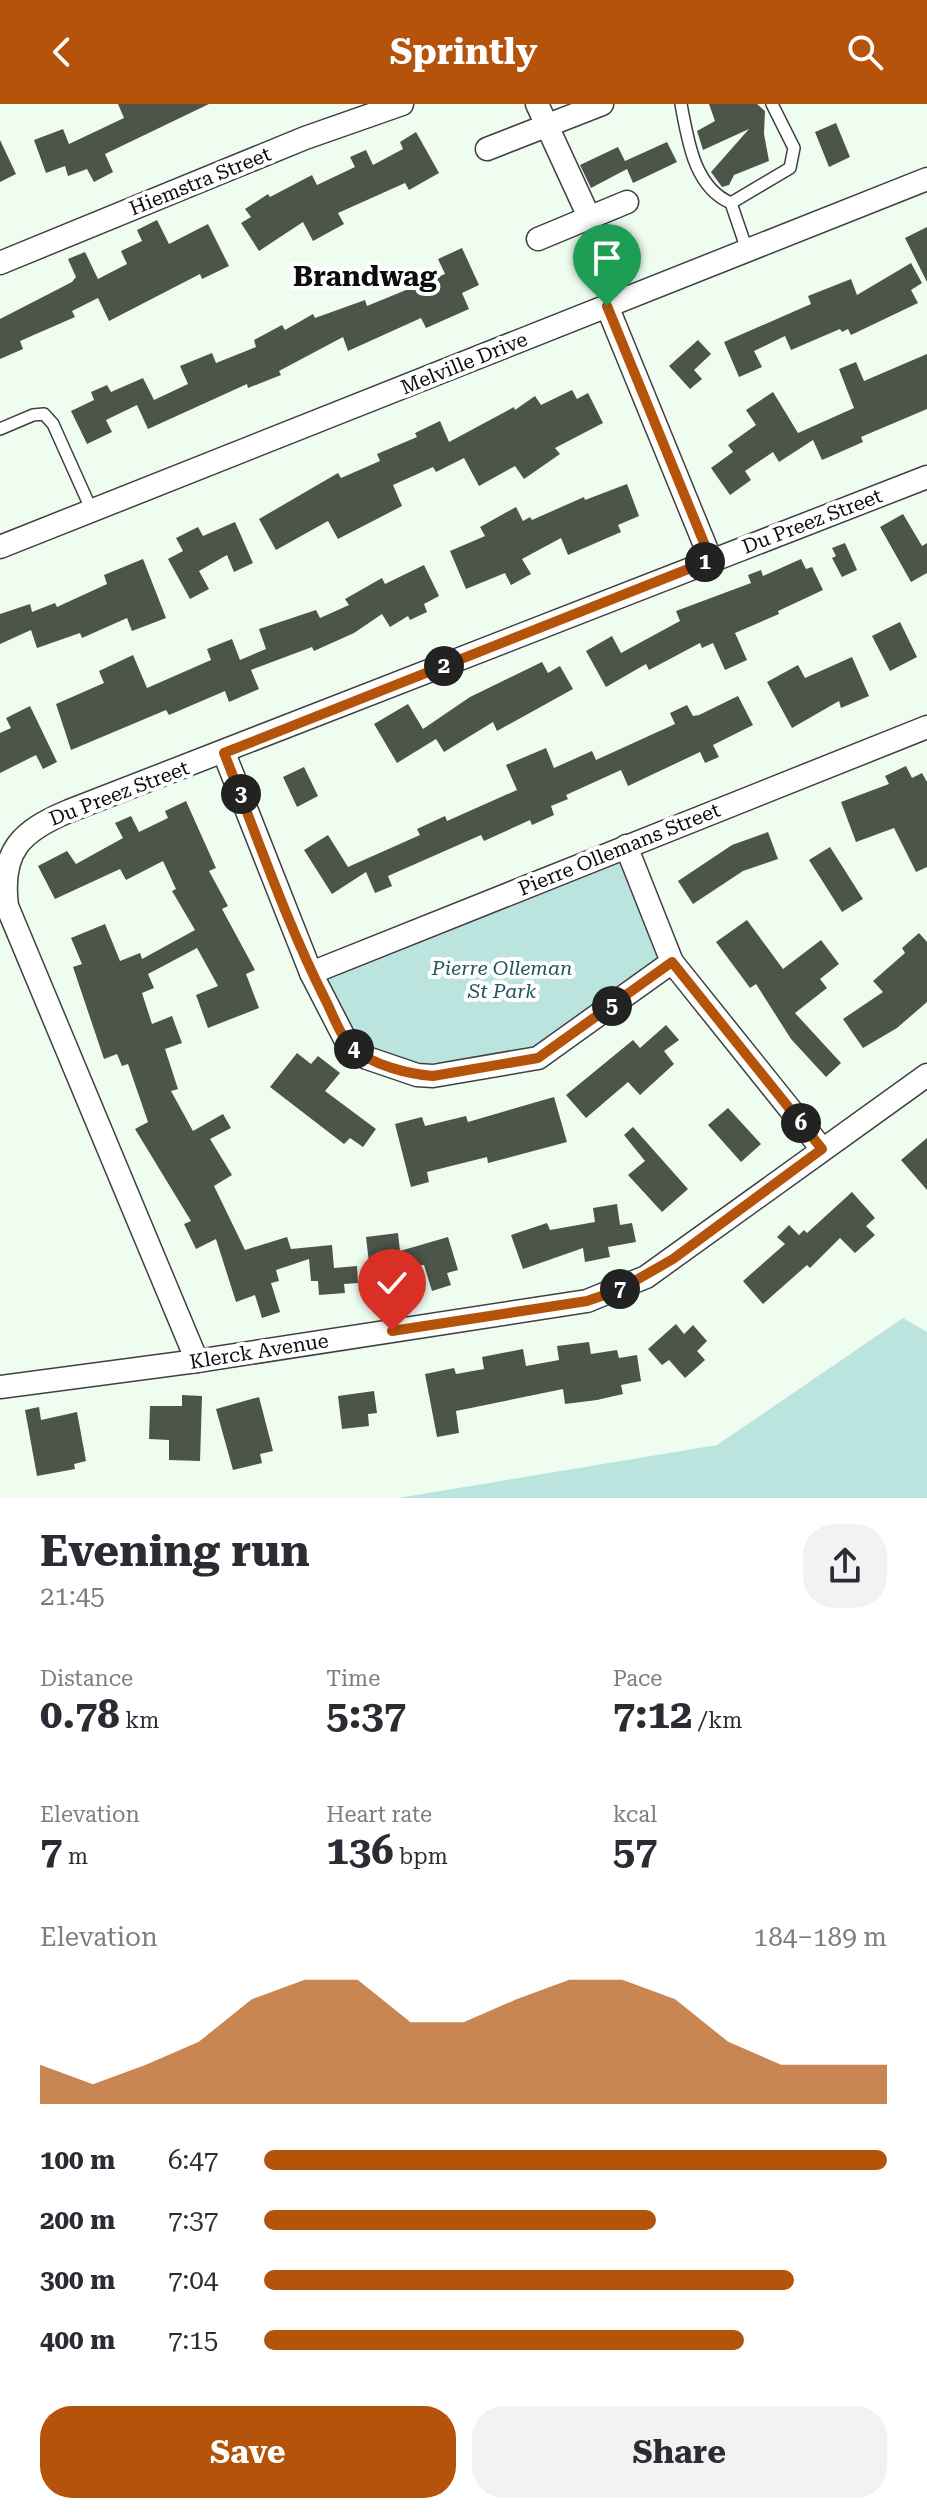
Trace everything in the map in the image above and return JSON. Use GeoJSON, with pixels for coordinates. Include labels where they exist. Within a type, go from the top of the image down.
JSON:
{"type":"FeatureCollection","features":[{"type":"Feature","properties":{"kind":"street","name":"Hiemstra Street"},"geometry":{"type":"LineString","coordinates":[[0,263],[305,138],[402,104]]}},
{"type":"Feature","properties":{"kind":"street"},"geometry":{"type":"LineString","coordinates":[[487,149],[541,114],[602,104]]}},
{"type":"Feature","properties":{"kind":"street"},"geometry":{"type":"LineString","coordinates":[[541,114],[589,217]]}},
{"type":"Feature","properties":{"kind":"street","name":"Melville Drive"},"geometry":{"type":"LineString","coordinates":[[0,547],[927,179]]}},
{"type":"Feature","properties":{"kind":"street"},"geometry":{"type":"LineString","coordinates":[[538,239],[627,202]]}},
{"type":"Feature","properties":{"kind":"street"},"geometry":{"type":"LineString","coordinates":[[607,306],[711,560]]}},
{"type":"Feature","properties":{"kind":"street","name":"Du Preez Street"},"geometry":{"type":"LineString","coordinates":[[197,1361],[88,1105],[54,1012],[7,906],[2,882],[5,863],[17,843],[35,827],[927,477]]}},
{"type":"Feature","properties":{"kind":"street","name":"Pierre Ollemans Street"},"geometry":{"type":"LineString","coordinates":[[311,973],[927,727]]}},
{"type":"Feature","properties":{"kind":"street"},"geometry":{"type":"LineString","coordinates":[[224,753],[311,973],[345,1039],[355,1050],[405,1070],[433,1076],[538,1058],[672,962]]}},
{"type":"Feature","properties":{"kind":"street"},"geometry":{"type":"LineString","coordinates":[[626,846],[672,962],[822,1149]]}},
{"type":"Feature","properties":{"kind":"street","name":"Klerck Avenue"},"geometry":{"type":"LineString","coordinates":[[0,1387],[197,1361],[587,1301],[646,1277],[927,1075]]}},
{"type":"Feature","properties":{"kind":"lane"},"geometry":{"type":"LineString","coordinates":[[681,104],[701,178],[716,196],[731,203],[747,250]]}},
{"type":"Feature","properties":{"kind":"lane"},"geometry":{"type":"LineString","coordinates":[[731,203],[780,177],[790,168],[794,148],[772,104]]}},
{"type":"Feature","properties":{"kind":"lane"},"geometry":{"type":"LineString","coordinates":[[0,429],[33,415],[44,414],[53,424],[92,511]]}},
{"type":"Feature","properties":{"kind":"green space","name":"Pierre Olleman St Park"},"geometry":{"type":"Polygon","coordinates":[[[621,850],[663,961],[530,1054],[419,1064],[359,1045],[317,971],[621,850]]]}},
{"type":"Feature","properties":{"kind":"green space"},"geometry":{"type":"Polygon","coordinates":[[[903,1318],[927,1332],[927,1498],[398,1498],[717,1445],[903,1318]]]}},
{"type":"Feature","properties":{"kind":"building"},"geometry":{"type":"Polygon","coordinates":[[[118,104],[209,104],[105,154],[113,172],[94,182],[87,169],[68,176],[65,166],[46,173],[34,140],[63,129],[69,144],[124,118],[118,104]]]}},
{"type":"Feature","properties":{"kind":"building"},"geometry":{"type":"Polygon","coordinates":[[[709,104],[757,104],[765,111],[764,134],[769,161],[734,175],[729,185],[722,187],[711,172],[749,129],[703,150],[697,131],[715,121],[709,104]]]}},
{"type":"Feature","properties":{"kind":"building"},"geometry":{"type":"Polygon","coordinates":[[[836,123],[850,157],[829,167],[815,132],[836,123]]]}},
{"type":"Feature","properties":{"kind":"building"},"geometry":{"type":"Polygon","coordinates":[[[416,132],[439,173],[409,190],[405,183],[338,213],[344,224],[313,241],[303,222],[259,251],[241,223],[251,217],[245,209],[268,194],[270,197],[312,175],[317,185],[355,167],[350,157],[366,150],[373,165],[403,149],[400,142],[416,132]]]}},
{"type":"Feature","properties":{"kind":"building"},"geometry":{"type":"Polygon","coordinates":[[[0,140],[16,174],[0,182],[0,140]]]}},
{"type":"Feature","properties":{"kind":"building"},"geometry":{"type":"Polygon","coordinates":[[[667,142],[677,162],[633,183],[627,169],[591,188],[580,165],[618,147],[625,161],[667,142]]]}},
{"type":"Feature","properties":{"kind":"building"},"geometry":{"type":"Polygon","coordinates":[[[157,220],[169,244],[208,224],[229,266],[202,279],[200,274],[109,321],[98,298],[72,311],[75,317],[20,341],[23,349],[0,359],[0,319],[72,282],[76,277],[68,259],[85,252],[98,279],[127,264],[121,251],[142,241],[137,230],[157,220]]]}},
{"type":"Feature","properties":{"kind":"building"},"geometry":{"type":"Polygon","coordinates":[[[927,227],[927,282],[905,238],[927,227]]]}},
{"type":"Feature","properties":{"kind":"building"},"geometry":{"type":"Polygon","coordinates":[[[462,248],[479,285],[462,293],[469,309],[426,328],[421,318],[348,351],[343,337],[279,371],[281,375],[248,388],[247,384],[148,429],[137,405],[106,420],[112,432],[87,444],[71,411],[94,400],[91,392],[107,385],[111,392],[143,378],[154,400],[188,384],[180,366],[212,353],[216,363],[256,347],[254,340],[282,325],[285,330],[313,314],[315,318],[365,300],[367,306],[445,274],[438,259],[462,248]]]}},
{"type":"Feature","properties":{"kind":"building"},"geometry":{"type":"Polygon","coordinates":[[[911,263],[922,283],[911,290],[918,303],[851,335],[848,329],[842,332],[840,329],[791,350],[785,336],[754,351],[762,367],[739,377],[724,342],[811,304],[808,296],[851,279],[857,295],[911,263]]]}},
{"type":"Feature","properties":{"kind":"building"},"geometry":{"type":"Polygon","coordinates":[[[698,340],[711,354],[694,370],[702,379],[690,389],[669,366],[698,340]]]}},
{"type":"Feature","properties":{"kind":"building"},"geometry":{"type":"Polygon","coordinates":[[[927,354],[927,409],[861,437],[863,442],[822,460],[813,440],[779,462],[773,452],[745,471],[751,480],[730,495],[711,468],[733,452],[728,445],[756,425],[746,410],[773,392],[798,433],[854,408],[839,369],[856,362],[864,381],[927,354]]]}},
{"type":"Feature","properties":{"kind":"building"},"geometry":{"type":"Polygon","coordinates":[[[572,390],[577,399],[588,393],[603,423],[555,448],[560,454],[524,479],[515,466],[479,486],[464,458],[436,472],[433,467],[393,485],[402,506],[338,539],[328,521],[276,550],[259,519],[338,473],[341,478],[380,461],[377,454],[417,437],[415,433],[440,421],[449,442],[514,407],[515,410],[535,396],[541,405],[572,390]]]}},
{"type":"Feature","properties":{"kind":"building"},"geometry":{"type":"Polygon","coordinates":[[[627,484],[639,516],[618,525],[621,532],[568,555],[561,538],[522,559],[531,574],[511,585],[505,573],[466,589],[450,551],[485,536],[480,527],[516,507],[523,521],[530,517],[532,520],[584,497],[585,500],[627,484]]]}},
{"type":"Feature","properties":{"kind":"building"},"geometry":{"type":"Polygon","coordinates":[[[903,514],[922,546],[927,543],[927,573],[911,582],[880,527],[903,514]]]}},
{"type":"Feature","properties":{"kind":"building"},"geometry":{"type":"Polygon","coordinates":[[[235,522],[253,563],[234,572],[227,555],[199,571],[209,589],[190,599],[168,559],[183,551],[176,538],[198,527],[203,536],[235,522]]]}},
{"type":"Feature","properties":{"kind":"building"},"geometry":{"type":"Polygon","coordinates":[[[845,543],[857,570],[842,577],[832,558],[836,556],[832,548],[845,543]]]}},
{"type":"Feature","properties":{"kind":"building"},"geometry":{"type":"Polygon","coordinates":[[[143,559],[166,618],[132,631],[127,618],[82,638],[80,633],[37,648],[31,630],[0,644],[0,614],[30,604],[32,612],[55,603],[57,607],[107,584],[104,575],[143,559]]]}},
{"type":"Feature","properties":{"kind":"building"},"geometry":{"type":"Polygon","coordinates":[[[801,559],[806,569],[812,567],[823,590],[735,633],[747,660],[725,670],[713,643],[702,648],[700,643],[649,670],[646,664],[606,687],[586,651],[612,636],[621,653],[680,621],[676,611],[751,583],[748,575],[761,570],[763,576],[801,559]]]}},
{"type":"Feature","properties":{"kind":"building"},"geometry":{"type":"Polygon","coordinates":[[[424,565],[439,596],[424,604],[427,612],[410,620],[408,616],[390,627],[382,614],[354,633],[314,651],[312,647],[251,670],[259,689],[229,702],[225,691],[169,715],[166,710],[71,750],[56,704],[104,683],[99,671],[133,655],[147,688],[211,660],[207,649],[232,639],[240,660],[266,649],[259,629],[316,610],[320,618],[349,605],[345,599],[382,578],[385,584],[424,565]]]}},
{"type":"Feature","properties":{"kind":"building"},"geometry":{"type":"Polygon","coordinates":[[[900,622],[917,657],[890,671],[872,636],[900,622]]]}},
{"type":"Feature","properties":{"kind":"building"},"geometry":{"type":"Polygon","coordinates":[[[852,657],[869,696],[841,708],[839,701],[792,728],[767,682],[798,665],[805,678],[852,657]]]}},
{"type":"Feature","properties":{"kind":"building"},"geometry":{"type":"Polygon","coordinates":[[[542,662],[548,673],[560,666],[573,689],[497,731],[493,722],[444,752],[436,739],[397,763],[374,724],[408,704],[423,729],[470,697],[542,662]]]}},
{"type":"Feature","properties":{"kind":"building"},"geometry":{"type":"Polygon","coordinates":[[[738,696],[753,725],[713,745],[719,757],[705,763],[700,752],[628,786],[621,770],[566,795],[568,799],[551,806],[554,815],[532,825],[530,820],[484,841],[481,835],[388,876],[392,886],[375,893],[366,872],[332,894],[304,850],[328,835],[348,867],[420,835],[417,829],[445,816],[447,821],[517,790],[506,765],[546,748],[554,768],[592,751],[596,760],[675,724],[670,713],[687,705],[693,716],[699,715],[738,696]]]}},
{"type":"Feature","properties":{"kind":"building"},"geometry":{"type":"Polygon","coordinates":[[[30,706],[57,762],[43,769],[36,755],[0,773],[0,733],[11,728],[6,718],[30,706]]]}},
{"type":"Feature","properties":{"kind":"building"},"geometry":{"type":"Polygon","coordinates":[[[906,766],[912,778],[922,773],[927,782],[927,867],[916,872],[894,828],[856,842],[841,802],[889,784],[885,776],[906,766]]]}},
{"type":"Feature","properties":{"kind":"building"},"geometry":{"type":"Polygon","coordinates":[[[304,767],[318,796],[297,807],[283,777],[304,767]]]}},
{"type":"Feature","properties":{"kind":"building"},"geometry":{"type":"Polygon","coordinates":[[[186,801],[216,868],[209,871],[228,906],[222,909],[255,970],[246,974],[259,1008],[208,1028],[196,995],[218,986],[197,948],[148,974],[154,988],[142,993],[152,1024],[172,1016],[182,1043],[165,1049],[178,1089],[171,1091],[193,1131],[223,1114],[231,1128],[210,1139],[232,1175],[214,1186],[245,1250],[287,1237],[291,1249],[332,1245],[334,1268],[357,1266],[358,1283],[344,1284],[345,1293],[319,1295],[318,1281],[311,1281],[309,1259],[276,1270],[279,1281],[271,1283],[280,1312],[262,1318],[255,1295],[236,1302],[216,1239],[196,1249],[184,1224],[191,1221],[135,1129],[148,1122],[128,1064],[122,1066],[117,1054],[104,1059],[73,967],[82,964],[71,938],[105,924],[120,961],[140,953],[142,959],[195,930],[172,891],[176,889],[163,861],[126,880],[120,869],[55,899],[38,866],[67,851],[76,864],[123,838],[115,823],[131,816],[139,832],[168,818],[165,811],[186,801]]]}},
{"type":"Feature","properties":{"kind":"building"},"geometry":{"type":"Polygon","coordinates":[[[768,832],[778,859],[743,871],[693,904],[678,881],[732,845],[768,832]]]}},
{"type":"Feature","properties":{"kind":"building"},"geometry":{"type":"Polygon","coordinates":[[[830,847],[863,899],[842,912],[809,860],[830,847]]]}},
{"type":"Feature","properties":{"kind":"building"},"geometry":{"type":"Polygon","coordinates":[[[747,920],[783,969],[821,940],[839,964],[820,979],[827,988],[795,1013],[841,1063],[826,1077],[791,1039],[756,984],[750,988],[716,942],[747,920]]]}},
{"type":"Feature","properties":{"kind":"building"},"geometry":{"type":"Polygon","coordinates":[[[919,933],[927,942],[927,1002],[897,1028],[863,1048],[843,1019],[883,992],[873,981],[905,953],[902,948],[919,933]]]}},
{"type":"Feature","properties":{"kind":"building"},"geometry":{"type":"Polygon","coordinates":[[[666,1025],[679,1040],[664,1051],[674,1064],[640,1095],[628,1082],[586,1118],[566,1095],[633,1040],[640,1048],[666,1025]]]}},
{"type":"Feature","properties":{"kind":"building"},"geometry":{"type":"Polygon","coordinates":[[[297,1053],[311,1064],[318,1056],[340,1073],[325,1091],[376,1129],[363,1147],[350,1138],[344,1144],[270,1087],[297,1053]]]}},
{"type":"Feature","properties":{"kind":"building"},"geometry":{"type":"Polygon","coordinates":[[[554,1097],[567,1142],[488,1163],[487,1157],[427,1172],[429,1182],[411,1187],[395,1124],[422,1117],[425,1126],[466,1116],[468,1122],[554,1097]]]}},
{"type":"Feature","properties":{"kind":"building"},"geometry":{"type":"Polygon","coordinates":[[[728,1108],[761,1144],[741,1162],[708,1125],[728,1108]]]}},
{"type":"Feature","properties":{"kind":"building"},"geometry":{"type":"Polygon","coordinates":[[[633,1127],[688,1189],[662,1212],[628,1175],[645,1161],[624,1135],[633,1127]]]}},
{"type":"Feature","properties":{"kind":"building"},"geometry":{"type":"Polygon","coordinates":[[[927,1138],[927,1190],[901,1160],[927,1138]]]}},
{"type":"Feature","properties":{"kind":"building"},"geometry":{"type":"Polygon","coordinates":[[[852,1192],[875,1218],[866,1226],[875,1235],[855,1253],[840,1238],[810,1268],[807,1265],[763,1304],[743,1281],[785,1244],[777,1237],[789,1225],[799,1235],[804,1230],[807,1233],[852,1192]]]}},
{"type":"Feature","properties":{"kind":"building"},"geometry":{"type":"Polygon","coordinates":[[[617,1204],[620,1225],[632,1223],[636,1242],[608,1247],[610,1257],[585,1262],[583,1248],[523,1269],[511,1235],[547,1223],[550,1230],[595,1222],[593,1208],[617,1204]]]}},
{"type":"Feature","properties":{"kind":"building"},"geometry":{"type":"Polygon","coordinates":[[[398,1233],[400,1251],[448,1237],[458,1270],[447,1273],[451,1285],[432,1291],[424,1265],[370,1271],[366,1237],[398,1233]]]}},
{"type":"Feature","properties":{"kind":"building"},"geometry":{"type":"Polygon","coordinates":[[[676,1324],[684,1334],[693,1325],[707,1341],[697,1351],[705,1360],[685,1378],[669,1360],[662,1365],[648,1349],[676,1324]]]}},
{"type":"Feature","properties":{"kind":"building"},"geometry":{"type":"Polygon","coordinates":[[[589,1342],[591,1354],[617,1350],[619,1358],[637,1355],[641,1381],[621,1385],[623,1394],[597,1400],[565,1404],[563,1389],[456,1411],[459,1433],[437,1437],[425,1374],[454,1368],[456,1374],[484,1369],[482,1357],[523,1349],[526,1366],[559,1360],[557,1346],[589,1342]]]}},
{"type":"Feature","properties":{"kind":"building"},"geometry":{"type":"Polygon","coordinates":[[[374,1391],[377,1413],[368,1414],[369,1426],[342,1429],[338,1396],[374,1391]]]}},
{"type":"Feature","properties":{"kind":"building"},"geometry":{"type":"Polygon","coordinates":[[[182,1395],[202,1396],[200,1461],[169,1460],[169,1440],[149,1439],[150,1406],[182,1406],[182,1395]]]}},
{"type":"Feature","properties":{"kind":"building"},"geometry":{"type":"Polygon","coordinates":[[[259,1397],[273,1451],[260,1454],[262,1463],[233,1470],[216,1409],[259,1397]]]}},
{"type":"Feature","properties":{"kind":"building"},"geometry":{"type":"Polygon","coordinates":[[[39,1407],[41,1420],[77,1412],[86,1461],[74,1464],[75,1469],[37,1476],[25,1410],[39,1407]]]}},
{"type":"Feature","properties":{"kind":"district","name":"Brandwag"},"geometry":{"type":"Point","coordinates":[365,276]}},
{"type":"Feature","properties":{"kind":"route"},"geometry":{"type":"LineString","coordinates":[[392,1331],[587,1301],[619,1290],[673,1259],[822,1149],[672,962],[538,1058],[433,1076],[417,1075],[367,1058],[345,1039],[311,973],[224,753],[711,560],[607,306]]}}]}
